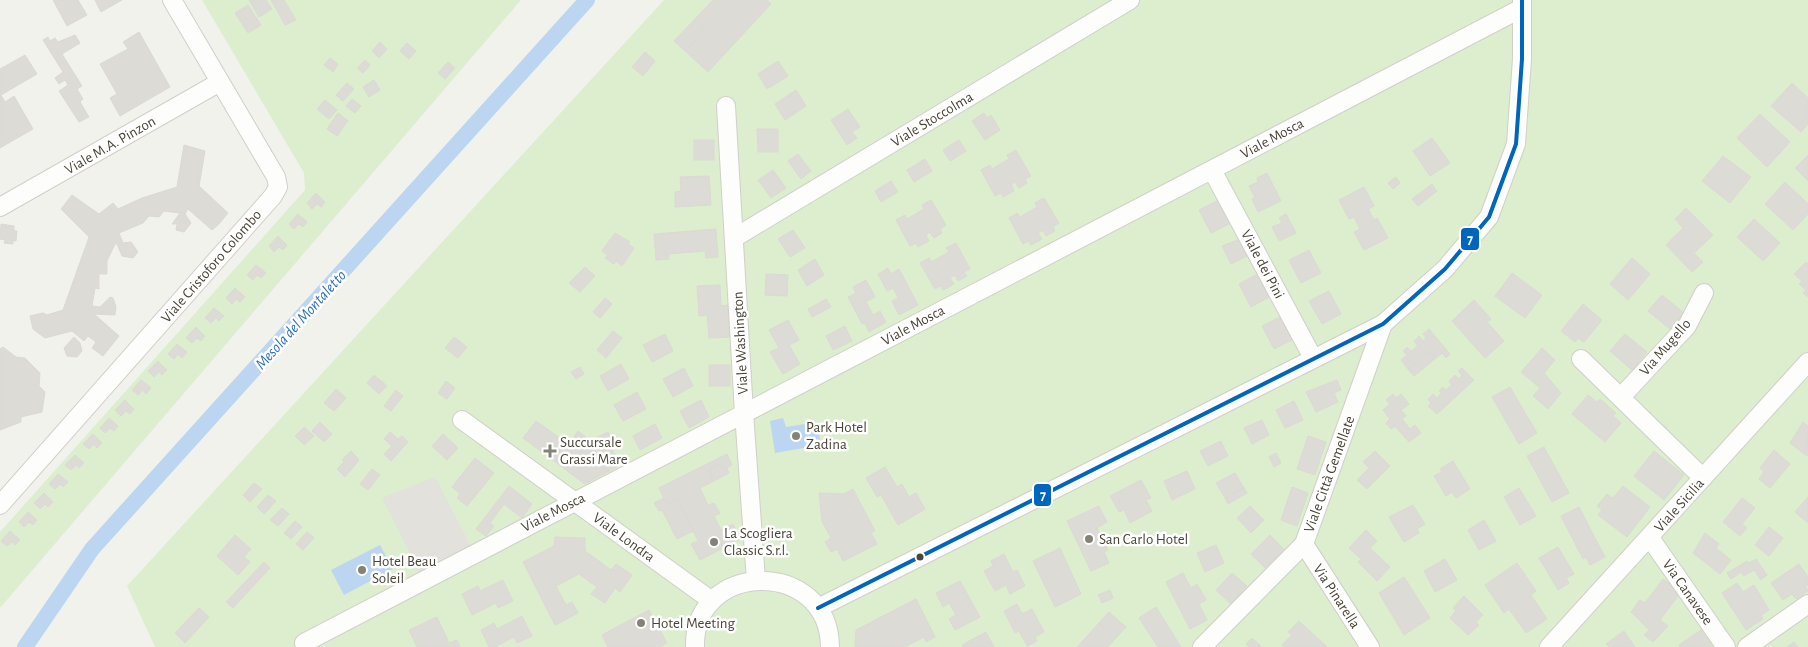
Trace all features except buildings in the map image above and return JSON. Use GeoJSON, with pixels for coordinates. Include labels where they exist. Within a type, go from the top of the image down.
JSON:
{"type":"FeatureCollection","features":[{"type":"Feature","properties":{"kind":"street","name":"Viale Cristoforo Colombo"},"geometry":{"type":"LineString","coordinates":[[0,505],[273,196],[278,187],[276,178],[172,0]]}},
{"type":"Feature","properties":{"kind":"street","name":"Viale Stoccolma"},"geometry":{"type":"LineString","coordinates":[[734,238],[1130,0]]}},
{"type":"Feature","properties":{"kind":"street","name":"Viale Mosca"},"geometry":{"type":"LineString","coordinates":[[304,643],[1212,170],[1522,4]]}},
{"type":"Feature","properties":{"kind":"street"},"geometry":{"type":"LineString","coordinates":[[818,608],[1383,324],[1445,269],[1489,217],[1516,144],[1522,59],[1522,4]]}},
{"type":"Feature","properties":{"kind":"street","name":"Viale M.A. Pinzon"},"geometry":{"type":"LineString","coordinates":[[0,207],[220,82]]}},
{"type":"Feature","properties":{"kind":"street","name":"Viale Washington"},"geometry":{"type":"LineString","coordinates":[[726,106],[756,580]]}},
{"type":"Feature","properties":{"kind":"street","name":"Viale dei Pini"},"geometry":{"type":"LineString","coordinates":[[1212,170],[1313,358]]}},
{"type":"Feature","properties":{"kind":"street","name":"Via Mugello"},"geometry":{"type":"LineString","coordinates":[[1621,397],[1687,326],[1704,293]]}},
{"type":"Feature","properties":{"kind":"street","name":"Viale Città Gemellate"},"geometry":{"type":"LineString","coordinates":[[1202,647],[1304,544],[1383,324]]}},
{"type":"Feature","properties":{"kind":"street"},"geometry":{"type":"LineString","coordinates":[[1582,359],[1703,478]]}},
{"type":"Feature","properties":{"kind":"street","name":"Viale Sicilia"},"geometry":{"type":"LineString","coordinates":[[1553,645],[1808,362]]}},
{"type":"Feature","properties":{"kind":"street","name":"Viale Londra"},"geometry":{"type":"LineString","coordinates":[[462,420],[712,601]]}},
{"type":"Feature","properties":{"kind":"street","name":"Via Canavese"},"geometry":{"type":"LineString","coordinates":[[1650,538],[1726,647]]}},
{"type":"Feature","properties":{"kind":"street","name":"Via Pinarella"},"geometry":{"type":"LineString","coordinates":[[1304,544],[1370,647]]}},
{"type":"Feature","properties":{"kind":"street"},"geometry":{"type":"LineString","coordinates":[[695,647],[694,638],[700,618],[712,601],[725,590],[740,583],[756,580],[780,582],[801,592],[818,608],[826,623],[830,647]]}},
{"type":"Feature","properties":{"kind":"street"},"geometry":{"type":"LineString","coordinates":[[1747,647],[1808,604]]}},
{"type":"Feature","properties":{"kind":"green space"},"geometry":{"type":"Polygon","coordinates":[[[202,0],[521,0],[0,608],[0,532],[305,190],[304,173],[202,0]]]}},
{"type":"Feature","properties":{"kind":"green space"},"geometry":{"type":"Polygon","coordinates":[[[664,0],[1808,0],[1808,647],[155,647],[127,586],[664,0]]]}},
{"type":"Feature","properties":{"kind":"shaded area"},"geometry":{"type":"Polygon","coordinates":[[[435,477],[471,547],[419,572],[382,498],[435,477]]]}},
{"type":"Feature","properties":{"kind":"water","name":"Park Hotel Zadina"},"geometry":{"type":"Polygon","coordinates":[[[783,418],[786,427],[817,422],[821,445],[775,453],[770,421],[783,418]]]}},
{"type":"Feature","properties":{"kind":"water","name":"Hotel Beau Soleil"},"geometry":{"type":"Polygon","coordinates":[[[380,545],[393,569],[344,595],[331,570],[380,545]]]}},
{"type":"Feature","properties":{"kind":"waterway","name":"Mesola del Montaletto"},"geometry":{"type":"LineString","coordinates":[[25,647],[92,549],[587,0]]}},
{"type":"Feature","properties":{"kind":"transit line","name":"7"},"geometry":{"type":"LineString","coordinates":[[818,608],[1383,324],[1445,269],[1489,217],[1516,144],[1522,59],[1522,0]]}},
{"type":"Feature","properties":{"kind":"place","name":"Park Hotel Zadina"},"geometry":{"type":"Point","coordinates":[796,436]}},
{"type":"Feature","properties":{"kind":"place","name":"Succursale Grassi Mare"},"geometry":{"type":"Point","coordinates":[550,451]}},
{"type":"Feature","properties":{"kind":"place","name":"San Carlo Hotel"},"geometry":{"type":"Point","coordinates":[1089,539]}},
{"type":"Feature","properties":{"kind":"place","name":"La Scogliera Classic S.r.l."},"geometry":{"type":"Point","coordinates":[714,542]}},
{"type":"Feature","properties":{"kind":"place","name":"Hotel Beau Soleil"},"geometry":{"type":"Point","coordinates":[362,570]}},
{"type":"Feature","properties":{"kind":"place","name":"Hotel Meeting"},"geometry":{"type":"Point","coordinates":[641,623]}}]}
